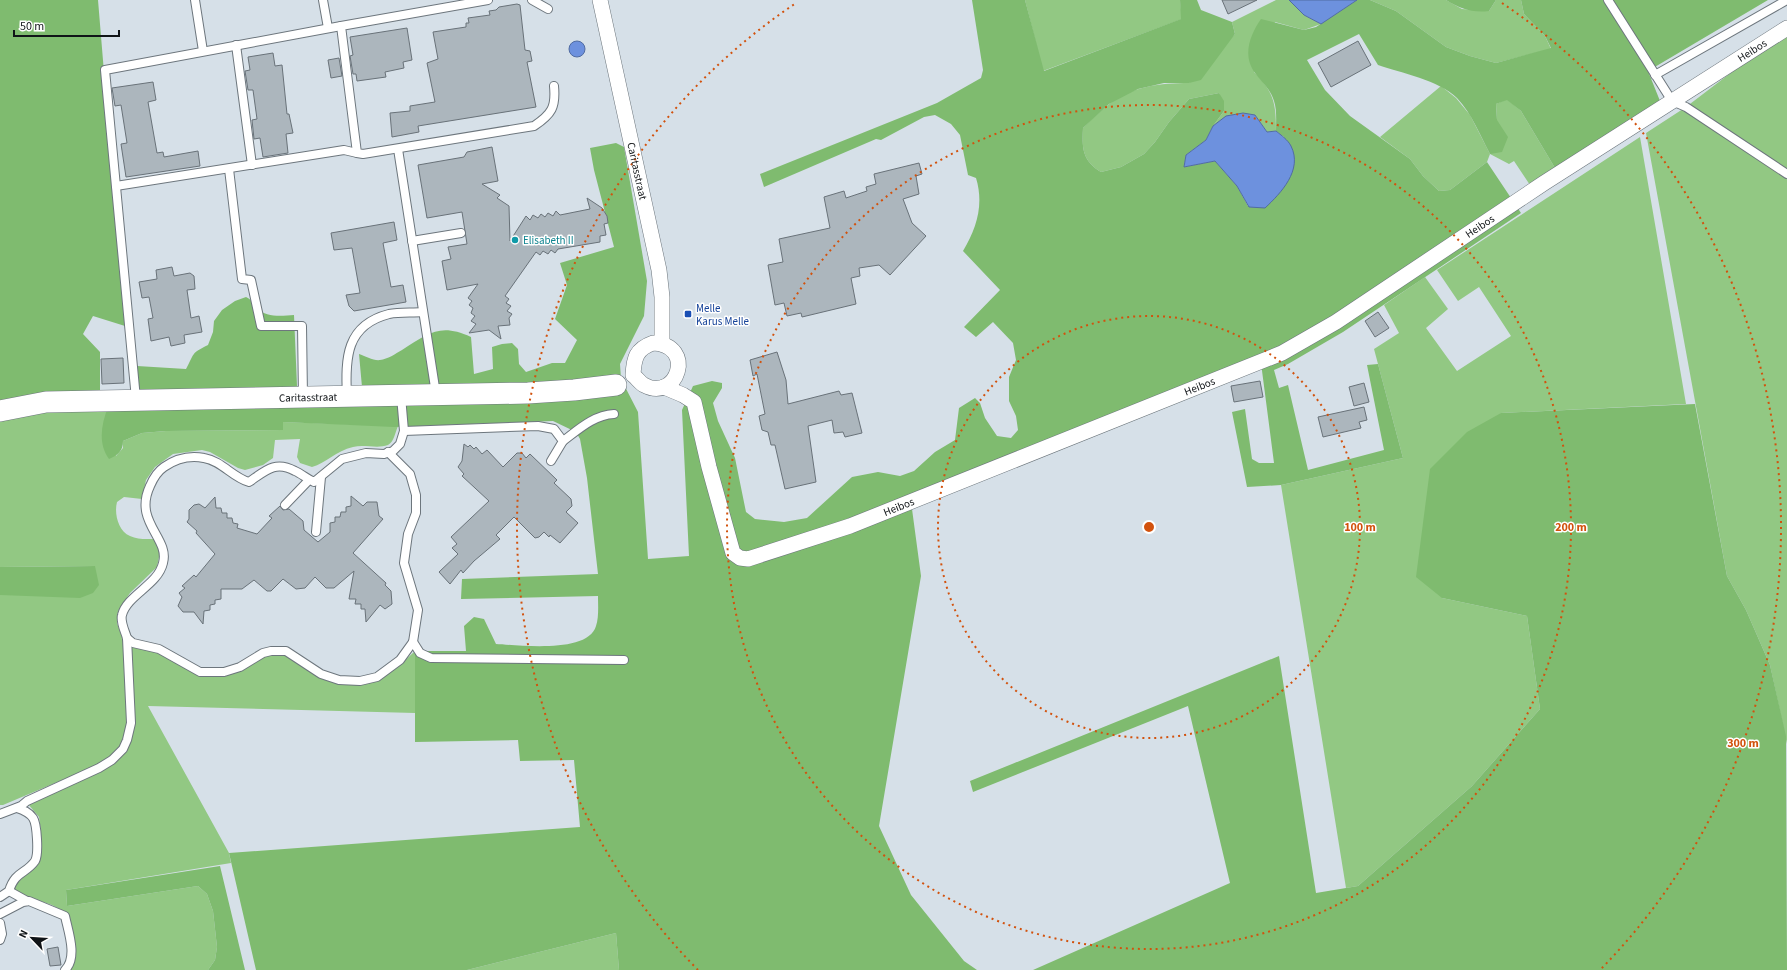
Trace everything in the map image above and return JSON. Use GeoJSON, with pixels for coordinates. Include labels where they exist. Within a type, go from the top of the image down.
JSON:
{"type":"FeatureCollection","features":[{"type":"Feature","properties":{"kind":"street","name":"Caritasstraat"},"geometry":{"type":"LineString","coordinates":[[600,0],[659,270],[662,297],[662,343]]}},
{"type":"Feature","properties":{"kind":"street","name":"Heibos"},"geometry":{"type":"LineString","coordinates":[[664,387],[683,395],[694,402],[706,456],[733,553],[740,558],[748,559],[850,526],[1282,353],[1336,322],[1672,101],[1787,28]]}},
{"type":"Feature","properties":{"kind":"street"},"geometry":{"type":"LineString","coordinates":[[653,343],[662,343],[672,349],[678,358],[679,371],[674,380],[664,387],[653,389],[624,380],[643,346],[653,343]]}},
{"type":"Feature","properties":{"kind":"street","name":"Caritasstraat"},"geometry":{"type":"LineString","coordinates":[[0,411],[46,402],[528,393],[624,380]]}},
{"type":"Feature","properties":{"kind":"lane"},"geometry":{"type":"LineString","coordinates":[[195,0],[203,51]]}},
{"type":"Feature","properties":{"kind":"lane"},"geometry":{"type":"LineString","coordinates":[[324,0],[328,28]]}},
{"type":"Feature","properties":{"kind":"lane"},"geometry":{"type":"LineString","coordinates":[[136,400],[105,70],[328,28],[488,0]]}},
{"type":"Feature","properties":{"kind":"lane"},"geometry":{"type":"LineString","coordinates":[[532,0],[548,9]]}},
{"type":"Feature","properties":{"kind":"lane"},"geometry":{"type":"LineString","coordinates":[[1608,0],[1672,101],[1686,107],[1787,174]]}},
{"type":"Feature","properties":{"kind":"lane"},"geometry":{"type":"LineString","coordinates":[[1655,75],[1787,0]]}},
{"type":"Feature","properties":{"kind":"lane"},"geometry":{"type":"LineString","coordinates":[[341,26],[357,153]]}},
{"type":"Feature","properties":{"kind":"lane"},"geometry":{"type":"LineString","coordinates":[[236,45],[252,165]]}},
{"type":"Feature","properties":{"kind":"lane"},"geometry":{"type":"LineString","coordinates":[[116,186],[344,150],[363,154],[398,149],[534,126],[546,118],[552,107],[555,100],[554,86]]}},
{"type":"Feature","properties":{"kind":"lane"},"geometry":{"type":"LineString","coordinates":[[398,149],[436,394]]}},
{"type":"Feature","properties":{"kind":"lane"},"geometry":{"type":"LineString","coordinates":[[229,169],[242,279],[251,280],[261,326],[302,326],[303,397]]}},
{"type":"Feature","properties":{"kind":"lane"},"geometry":{"type":"LineString","coordinates":[[412,241],[461,232]]}},
{"type":"Feature","properties":{"kind":"lane"},"geometry":{"type":"LineString","coordinates":[[347,396],[348,360],[351,341],[362,327],[374,320],[390,314],[423,312]]}},
{"type":"Feature","properties":{"kind":"lane"},"geometry":{"type":"LineString","coordinates":[[0,814],[17,808],[27,801],[99,768],[112,760],[123,748],[127,740],[131,723],[127,638],[122,625],[122,615],[128,605],[155,579],[164,563],[164,548],[150,525],[145,509],[146,494],[152,479],[162,468],[176,459],[191,456],[216,461],[239,479],[249,482],[268,468],[282,466],[294,470],[314,482],[342,459],[366,453],[393,451],[400,444],[404,432],[401,395]]}},
{"type":"Feature","properties":{"kind":"lane"},"geometry":{"type":"LineString","coordinates":[[551,460],[564,441],[584,425],[603,414],[614,414]]}},
{"type":"Feature","properties":{"kind":"lane"},"geometry":{"type":"LineString","coordinates":[[404,432],[538,426],[554,429],[564,441]]}},
{"type":"Feature","properties":{"kind":"lane"},"geometry":{"type":"LineString","coordinates":[[127,638],[133,643],[160,649],[200,672],[224,672],[240,667],[267,652],[286,651],[321,674],[339,680],[360,681],[376,677],[400,660],[413,642],[418,610],[404,563],[408,534],[416,513],[416,495],[410,474],[388,452]]}},
{"type":"Feature","properties":{"kind":"lane"},"geometry":{"type":"LineString","coordinates":[[316,532],[321,477]]}},
{"type":"Feature","properties":{"kind":"lane"},"geometry":{"type":"LineString","coordinates":[[285,505],[310,480]]}},
{"type":"Feature","properties":{"kind":"lane"},"geometry":{"type":"LineString","coordinates":[[413,642],[420,653],[431,658],[624,660]]}},
{"type":"Feature","properties":{"kind":"lane"},"geometry":{"type":"LineString","coordinates":[[0,897],[9,891],[12,882],[35,860],[38,850],[34,819],[24,810],[17,808]]}},
{"type":"Feature","properties":{"kind":"lane"},"geometry":{"type":"LineString","coordinates":[[9,891],[27,901],[65,916],[72,951],[70,966],[65,970]]}},
{"type":"Feature","properties":{"kind":"lane"},"geometry":{"type":"LineString","coordinates":[[0,914],[27,901]]}},
{"type":"Feature","properties":{"kind":"lane"},"geometry":{"type":"LineString","coordinates":[[0,923],[2,934],[0,940]]}},
{"type":"Feature","properties":{"kind":"green space"},"geometry":{"type":"Polygon","coordinates":[[[0,0],[98,0],[125,326],[93,316],[83,334],[100,352],[100,391],[0,403],[0,0]]]}},
{"type":"Feature","properties":{"kind":"green space"},"geometry":{"type":"Polygon","coordinates":[[[972,0],[1025,0],[1044,71],[1181,19],[1180,0],[1197,0],[1201,10],[1232,22],[1235,34],[1201,80],[1189,83],[1164,83],[1138,89],[1109,104],[1083,128],[1083,148],[1084,153],[1090,163],[1101,172],[1121,167],[1144,154],[1189,99],[1219,93],[1224,101],[1224,111],[1213,126],[1206,140],[1186,155],[1184,167],[1215,161],[1237,186],[1248,206],[1284,137],[1276,131],[1276,108],[1272,96],[1255,73],[1249,59],[1248,52],[1251,38],[1261,19],[1304,30],[1316,27],[1357,0],[1370,0],[1396,11],[1446,47],[1470,56],[1496,63],[1551,48],[1545,36],[1524,14],[1521,0],[1768,0],[1648,71],[1660,101],[1555,168],[1521,111],[1507,100],[1496,104],[1497,120],[1508,137],[1502,152],[1490,154],[1471,118],[1457,98],[1440,86],[1378,65],[1359,34],[1307,60],[1325,90],[1350,116],[1410,159],[1423,176],[1439,191],[1450,190],[1487,162],[1521,213],[1343,332],[1288,364],[1274,370],[1279,388],[1288,385],[1308,470],[1384,450],[1367,365],[1378,364],[1403,458],[1281,485],[1247,487],[1232,412],[1245,409],[1252,459],[1259,463],[1274,463],[1261,363],[1226,377],[1227,383],[912,509],[921,576],[879,826],[911,895],[964,961],[977,970],[619,970],[616,933],[467,970],[256,970],[229,853],[580,827],[574,760],[520,761],[518,740],[415,742],[415,651],[466,651],[464,626],[474,617],[484,619],[496,644],[551,646],[580,641],[590,635],[597,623],[598,596],[461,599],[462,579],[598,574],[587,478],[580,439],[576,432],[553,421],[394,427],[283,422],[283,430],[166,431],[142,433],[123,441],[119,452],[109,459],[103,447],[102,441],[102,427],[108,407],[136,392],[137,366],[186,369],[194,354],[198,350],[208,345],[213,332],[214,321],[222,310],[235,301],[246,297],[251,300],[257,308],[269,315],[294,315],[297,386],[362,387],[359,354],[375,360],[383,359],[394,355],[428,335],[443,330],[460,333],[471,337],[474,374],[493,369],[492,347],[502,344],[512,343],[518,349],[519,364],[526,372],[552,363],[565,363],[577,340],[555,319],[567,285],[560,263],[614,247],[594,170],[590,148],[616,143],[624,147],[647,281],[644,316],[620,364],[621,379],[638,412],[648,559],[689,556],[682,410],[693,386],[712,381],[722,383],[722,388],[713,403],[718,421],[735,458],[746,512],[755,519],[784,522],[807,518],[852,477],[878,472],[900,476],[914,471],[935,452],[955,440],[959,408],[975,398],[980,403],[985,418],[997,436],[1011,438],[1018,430],[1016,416],[1009,401],[1009,377],[1016,360],[1013,343],[993,322],[976,337],[964,327],[1000,290],[963,251],[972,234],[978,216],[979,197],[976,178],[968,175],[960,135],[951,124],[935,115],[924,117],[881,140],[876,139],[764,187],[760,174],[937,103],[981,78],[983,70],[972,0]]]}},
{"type":"Feature","properties":{"kind":"green space"},"geometry":{"type":"Polygon","coordinates":[[[1025,0],[1180,0],[1182,19],[1043,71],[1025,0]]]}},
{"type":"Feature","properties":{"kind":"green space"},"geometry":{"type":"Polygon","coordinates":[[[1276,0],[1289,0],[1304,15],[1321,24],[1304,30],[1275,22],[1254,72],[1270,92],[1274,106],[1276,131],[1267,132],[1255,115],[1248,114],[1228,116],[1213,126],[1224,111],[1219,93],[1189,99],[1144,154],[1121,167],[1101,172],[1090,163],[1084,153],[1083,148],[1083,128],[1101,110],[1117,99],[1136,90],[1157,85],[1189,83],[1235,34],[1232,22],[1276,0]]]}},
{"type":"Feature","properties":{"kind":"green space"},"geometry":{"type":"Polygon","coordinates":[[[1370,0],[1446,0],[1462,9],[1489,11],[1496,0],[1521,0],[1524,14],[1545,36],[1551,49],[1496,63],[1470,56],[1446,47],[1396,11],[1370,0]]]}},
{"type":"Feature","properties":{"kind":"green space"},"geometry":{"type":"Polygon","coordinates":[[[1446,0],[1496,0],[1489,11],[1477,11],[1467,10],[1446,0]]]}},
{"type":"Feature","properties":{"kind":"green space"},"geometry":{"type":"Polygon","coordinates":[[[1787,37],[1787,744],[1770,665],[1746,610],[1727,576],[1646,133],[1686,107],[1745,62],[1787,37]]]}},
{"type":"Feature","properties":{"kind":"green space"},"geometry":{"type":"Polygon","coordinates":[[[1441,86],[1456,98],[1470,115],[1490,154],[1487,162],[1450,190],[1439,191],[1423,176],[1410,159],[1380,137],[1441,86]]]}},
{"type":"Feature","properties":{"kind":"green space"},"geometry":{"type":"Polygon","coordinates":[[[1507,99],[1521,111],[1555,168],[1530,185],[1514,161],[1509,164],[1490,154],[1497,120],[1496,104],[1507,99]]]}},
{"type":"Feature","properties":{"kind":"green space"},"geometry":{"type":"Polygon","coordinates":[[[1640,137],[1686,404],[1501,413],[1442,598],[1527,616],[1540,709],[1472,786],[1358,886],[1346,888],[1281,485],[1403,458],[1374,349],[1399,333],[1384,305],[1425,277],[1448,309],[1426,328],[1457,371],[1511,336],[1479,287],[1458,301],[1437,270],[1640,137]]]}},
{"type":"Feature","properties":{"kind":"green space"},"geometry":{"type":"Polygon","coordinates":[[[1695,404],[1727,576],[1746,610],[1770,665],[1786,736],[1787,970],[1033,970],[1230,883],[1188,706],[973,792],[970,781],[1279,656],[1316,893],[1358,886],[1472,786],[1540,709],[1527,616],[1442,598],[1416,577],[1430,469],[1467,432],[1501,413],[1695,404]]]}},
{"type":"Feature","properties":{"kind":"green space"},"geometry":{"type":"Polygon","coordinates":[[[108,407],[116,456],[123,448],[123,441],[142,433],[166,431],[283,430],[283,422],[398,426],[393,440],[388,445],[379,447],[353,447],[341,451],[322,463],[312,467],[300,463],[297,457],[300,439],[275,440],[273,458],[263,465],[245,470],[238,468],[210,452],[202,450],[173,454],[155,467],[146,480],[142,499],[124,497],[117,502],[116,511],[122,530],[126,534],[136,538],[155,539],[160,552],[157,567],[130,593],[118,611],[117,623],[124,643],[129,725],[122,743],[113,755],[100,764],[0,805],[0,595],[95,566],[0,567],[0,419],[28,412],[108,407]]]}},
{"type":"Feature","properties":{"kind":"green space"},"geometry":{"type":"Polygon","coordinates":[[[95,566],[99,585],[93,593],[80,598],[0,595],[0,567],[95,566]]]}},
{"type":"Feature","properties":{"kind":"green space"},"geometry":{"type":"Polygon","coordinates":[[[130,646],[154,651],[211,675],[265,654],[288,655],[332,681],[345,684],[376,681],[398,667],[415,651],[415,713],[148,706],[229,853],[231,863],[66,890],[67,906],[198,886],[207,894],[213,911],[217,947],[215,960],[208,970],[70,970],[75,959],[67,913],[52,905],[17,893],[14,888],[16,880],[41,849],[39,817],[28,804],[101,771],[131,740],[130,646]]]}},
{"type":"Feature","properties":{"kind":"green space"},"geometry":{"type":"Polygon","coordinates":[[[220,866],[245,970],[208,970],[215,960],[217,947],[213,911],[207,894],[198,886],[67,906],[66,890],[220,866]]]}},
{"type":"Feature","properties":{"kind":"green space"},"geometry":{"type":"Polygon","coordinates":[[[616,933],[619,970],[467,970],[616,933]]]}},
{"type":"Feature","properties":{"kind":"water"},"geometry":{"type":"Polygon","coordinates":[[[1289,0],[1357,0],[1321,24],[1304,15],[1289,0]]]}},
{"type":"Feature","properties":{"kind":"water"},"geometry":{"type":"Polygon","coordinates":[[[577,41],[583,43],[585,49],[583,55],[577,57],[571,55],[569,49],[571,43],[577,41]]]}},
{"type":"Feature","properties":{"kind":"water"},"geometry":{"type":"Polygon","coordinates":[[[1243,113],[1255,115],[1267,132],[1276,131],[1290,144],[1294,155],[1294,164],[1288,180],[1278,195],[1265,208],[1249,207],[1237,186],[1215,161],[1184,167],[1186,155],[1206,140],[1213,126],[1226,116],[1243,113]]]}},
{"type":"Feature","properties":{"kind":"building"},"geometry":{"type":"Polygon","coordinates":[[[1222,0],[1257,0],[1228,14],[1222,0]]]}},
{"type":"Feature","properties":{"kind":"building"},"geometry":{"type":"Polygon","coordinates":[[[517,4],[520,5],[525,50],[530,51],[532,61],[527,62],[536,107],[418,126],[419,132],[392,137],[390,113],[410,111],[410,106],[435,102],[427,63],[438,59],[433,32],[466,27],[466,23],[469,23],[468,18],[490,15],[489,11],[496,10],[499,7],[517,4]]]}},
{"type":"Feature","properties":{"kind":"building"},"geometry":{"type":"Polygon","coordinates":[[[407,28],[412,60],[403,62],[404,68],[385,72],[386,77],[357,81],[356,74],[353,74],[350,56],[353,55],[350,37],[407,28]]]}},
{"type":"Feature","properties":{"kind":"building"},"geometry":{"type":"Polygon","coordinates":[[[1358,41],[1371,65],[1331,87],[1318,63],[1358,41]]]}},
{"type":"Feature","properties":{"kind":"building"},"geometry":{"type":"Polygon","coordinates":[[[273,53],[275,66],[282,65],[287,114],[289,114],[293,133],[286,134],[288,153],[263,157],[260,138],[254,139],[252,120],[257,119],[253,90],[248,90],[245,71],[250,70],[248,57],[273,53]]]}},
{"type":"Feature","properties":{"kind":"building"},"geometry":{"type":"Polygon","coordinates":[[[339,58],[342,76],[331,78],[328,60],[339,58]]]}},
{"type":"Feature","properties":{"kind":"building"},"geometry":{"type":"Polygon","coordinates":[[[153,82],[156,100],[148,102],[157,153],[163,152],[164,157],[198,151],[200,166],[126,177],[121,144],[127,143],[121,105],[115,106],[112,88],[153,82]]]}},
{"type":"Feature","properties":{"kind":"building","name":"Elisabeth II"},"geometry":{"type":"Polygon","coordinates":[[[492,147],[498,181],[482,184],[500,195],[497,198],[509,206],[510,241],[526,216],[530,220],[533,215],[538,218],[541,214],[545,217],[548,213],[553,216],[556,211],[560,215],[590,209],[587,198],[602,208],[607,216],[608,223],[604,224],[606,235],[600,236],[600,242],[558,249],[555,253],[551,250],[548,254],[543,251],[540,255],[536,252],[505,296],[509,299],[506,303],[511,306],[507,311],[512,314],[509,318],[510,325],[498,326],[501,339],[489,330],[469,333],[476,324],[471,321],[475,316],[471,313],[473,308],[469,305],[472,301],[468,298],[478,284],[447,290],[442,261],[451,259],[448,247],[467,244],[462,212],[427,218],[418,165],[464,157],[467,152],[492,147]]]}},
{"type":"Feature","properties":{"kind":"building"},"geometry":{"type":"Polygon","coordinates":[[[919,163],[922,174],[916,176],[919,194],[903,199],[912,223],[926,236],[890,275],[879,265],[859,268],[860,276],[851,278],[856,304],[802,317],[801,313],[787,316],[784,303],[775,305],[768,265],[783,262],[779,239],[830,228],[824,197],[844,191],[846,198],[867,191],[866,187],[876,184],[874,174],[919,163]]]}},
{"type":"Feature","properties":{"kind":"building"},"geometry":{"type":"Polygon","coordinates":[[[394,222],[397,240],[383,243],[391,287],[403,285],[406,302],[354,311],[349,306],[346,295],[360,293],[352,248],[334,250],[331,233],[394,222]]]}},
{"type":"Feature","properties":{"kind":"building"},"geometry":{"type":"Polygon","coordinates":[[[172,267],[174,276],[190,273],[194,276],[195,289],[187,290],[191,318],[199,316],[202,332],[184,335],[185,343],[171,346],[169,337],[151,341],[148,319],[153,318],[149,297],[142,298],[139,282],[157,279],[156,270],[172,267]]]}},
{"type":"Feature","properties":{"kind":"building"},"geometry":{"type":"Polygon","coordinates":[[[1378,312],[1389,328],[1375,337],[1365,321],[1378,312]]]}},
{"type":"Feature","properties":{"kind":"building"},"geometry":{"type":"Polygon","coordinates":[[[777,352],[786,380],[788,404],[839,391],[841,395],[852,393],[862,433],[845,437],[843,432],[834,433],[832,420],[808,426],[816,482],[785,489],[775,445],[771,445],[768,432],[762,430],[759,416],[765,414],[757,374],[753,376],[750,360],[777,352]]]}},
{"type":"Feature","properties":{"kind":"building"},"geometry":{"type":"Polygon","coordinates":[[[123,358],[124,383],[102,384],[101,359],[123,358]]]}},
{"type":"Feature","properties":{"kind":"building"},"geometry":{"type":"Polygon","coordinates":[[[1260,381],[1263,397],[1234,402],[1231,386],[1260,381]]]}},
{"type":"Feature","properties":{"kind":"building"},"geometry":{"type":"Polygon","coordinates":[[[1364,383],[1369,402],[1354,406],[1349,387],[1364,383]]]}},
{"type":"Feature","properties":{"kind":"building"},"geometry":{"type":"Polygon","coordinates":[[[1364,407],[1367,420],[1359,422],[1361,428],[1323,437],[1318,417],[1364,407]]]}},
{"type":"Feature","properties":{"kind":"building"},"geometry":{"type":"Polygon","coordinates":[[[464,444],[468,447],[470,445],[474,449],[476,447],[482,454],[487,450],[503,467],[517,453],[522,453],[526,458],[530,454],[557,480],[554,483],[571,499],[572,506],[566,512],[578,523],[560,543],[550,535],[549,537],[544,532],[539,537],[535,538],[514,517],[496,535],[500,539],[474,561],[463,573],[461,570],[450,584],[439,572],[458,554],[452,548],[457,544],[451,537],[489,501],[462,476],[464,474],[458,467],[462,461],[464,444]]]}},
{"type":"Feature","properties":{"kind":"building"},"geometry":{"type":"Polygon","coordinates":[[[351,496],[363,506],[367,502],[377,502],[379,516],[383,519],[353,553],[386,583],[385,585],[391,591],[392,604],[385,609],[380,605],[366,622],[365,609],[361,609],[361,604],[355,604],[356,599],[349,599],[354,571],[334,588],[326,588],[315,577],[305,588],[296,589],[283,579],[271,591],[267,591],[254,580],[242,589],[221,589],[221,599],[215,600],[215,604],[210,605],[210,610],[204,611],[203,624],[194,612],[183,612],[178,606],[182,597],[179,593],[185,588],[182,586],[194,575],[196,577],[215,554],[196,533],[197,531],[187,522],[189,519],[189,510],[194,505],[199,504],[205,508],[215,497],[216,508],[221,508],[222,513],[227,513],[227,518],[232,518],[233,523],[238,524],[237,528],[257,534],[272,518],[269,516],[280,506],[283,510],[289,509],[303,521],[304,530],[318,542],[330,532],[330,523],[335,522],[335,517],[340,517],[341,512],[346,512],[346,507],[351,506],[351,496]]]}},
{"type":"Feature","properties":{"kind":"building"},"geometry":{"type":"Polygon","coordinates":[[[58,947],[61,965],[50,966],[47,949],[58,947]]]}},
{"type":"Feature","properties":{"kind":"place","name":"Elisabeth II"},"geometry":{"type":"Point","coordinates":[515,240]}},
{"type":"Feature","properties":{"kind":"place","name":"Melle Karus Melle"},"geometry":{"type":"Point","coordinates":[688,314]}}]}
